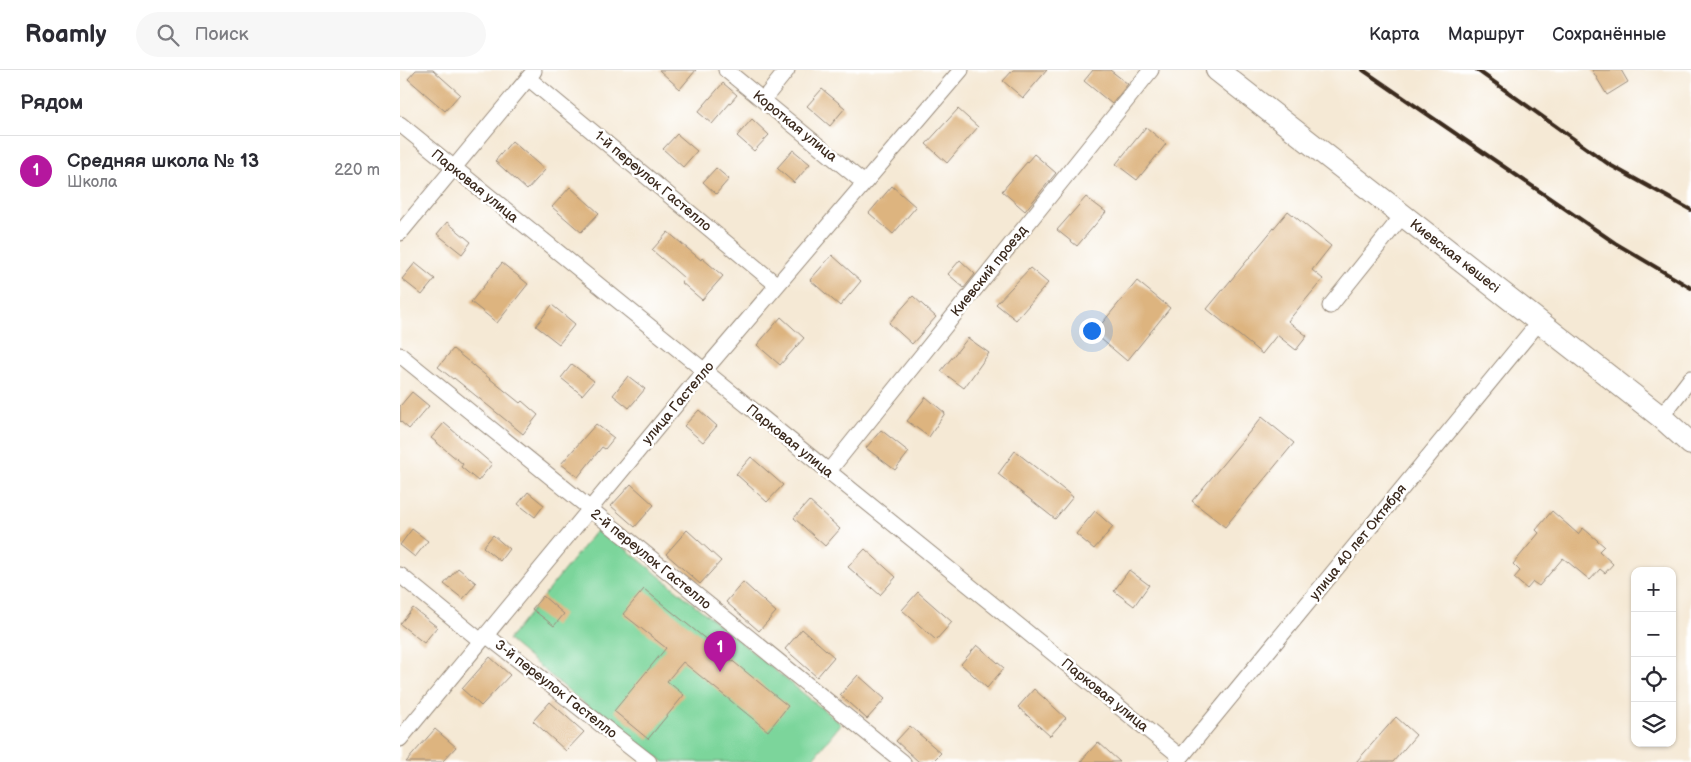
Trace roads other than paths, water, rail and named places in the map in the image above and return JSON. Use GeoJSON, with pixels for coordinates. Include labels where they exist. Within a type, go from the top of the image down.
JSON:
{"type":"FeatureCollection","features":[{"type":"Feature","properties":{"kind":"highway","name":"Киевская көшесі"},"geometry":{"type":"LineString","coordinates":[[1217,70],[1660,416],[1691,444]]}},
{"type":"Feature","properties":{"kind":"street","name":"Короткая улица"},"geometry":{"type":"LineString","coordinates":[[726,70],[864,183]]}},
{"type":"Feature","properties":{"kind":"street"},"geometry":{"type":"LineString","coordinates":[[763,100],[788,70]]}},
{"type":"Feature","properties":{"kind":"street","name":"улица Гастелло"},"geometry":{"type":"LineString","coordinates":[[400,739],[704,371],[961,70]]}},
{"type":"Feature","properties":{"kind":"street","name":"Киевский проезд"},"geometry":{"type":"LineString","coordinates":[[828,472],[1151,70]]}},
{"type":"Feature","properties":{"kind":"street"},"geometry":{"type":"LineString","coordinates":[[400,232],[532,74]]}},
{"type":"Feature","properties":{"kind":"street","name":"1-й переулок Гастелло"},"geometry":{"type":"LineString","coordinates":[[532,74],[777,285]]}},
{"type":"Feature","properties":{"kind":"street","name":"Парковая улица"},"geometry":{"type":"LineString","coordinates":[[400,124],[1179,759]]}},
{"type":"Feature","properties":{"kind":"street"},"geometry":{"type":"LineString","coordinates":[[1330,306],[1403,215]]}},
{"type":"Feature","properties":{"kind":"street","name":"улица 40 лет Октября"},"geometry":{"type":"LineString","coordinates":[[1179,759],[1539,322]]}},
{"type":"Feature","properties":{"kind":"street","name":"2-й переулок Гастелло"},"geometry":{"type":"LineString","coordinates":[[400,355],[903,762]]}},
{"type":"Feature","properties":{"kind":"street"},"geometry":{"type":"LineString","coordinates":[[1660,416],[1691,378]]}},
{"type":"Feature","properties":{"kind":"street","name":"3-й переулок Гастелло"},"geometry":{"type":"LineString","coordinates":[[400,575],[649,762]]}},
{"type":"Feature","properties":{"kind":"railway"},"geometry":{"type":"LineString","coordinates":[[1363,70],[1615,243],[1691,288]]}},
{"type":"Feature","properties":{"kind":"railway"},"geometry":{"type":"LineString","coordinates":[[1477,70],[1610,165],[1691,210]]}},
{"type":"Feature","properties":{"kind":"place","name":"Средняя школа № 13"},"geometry":{"type":"Point","coordinates":[720,672]}}]}
